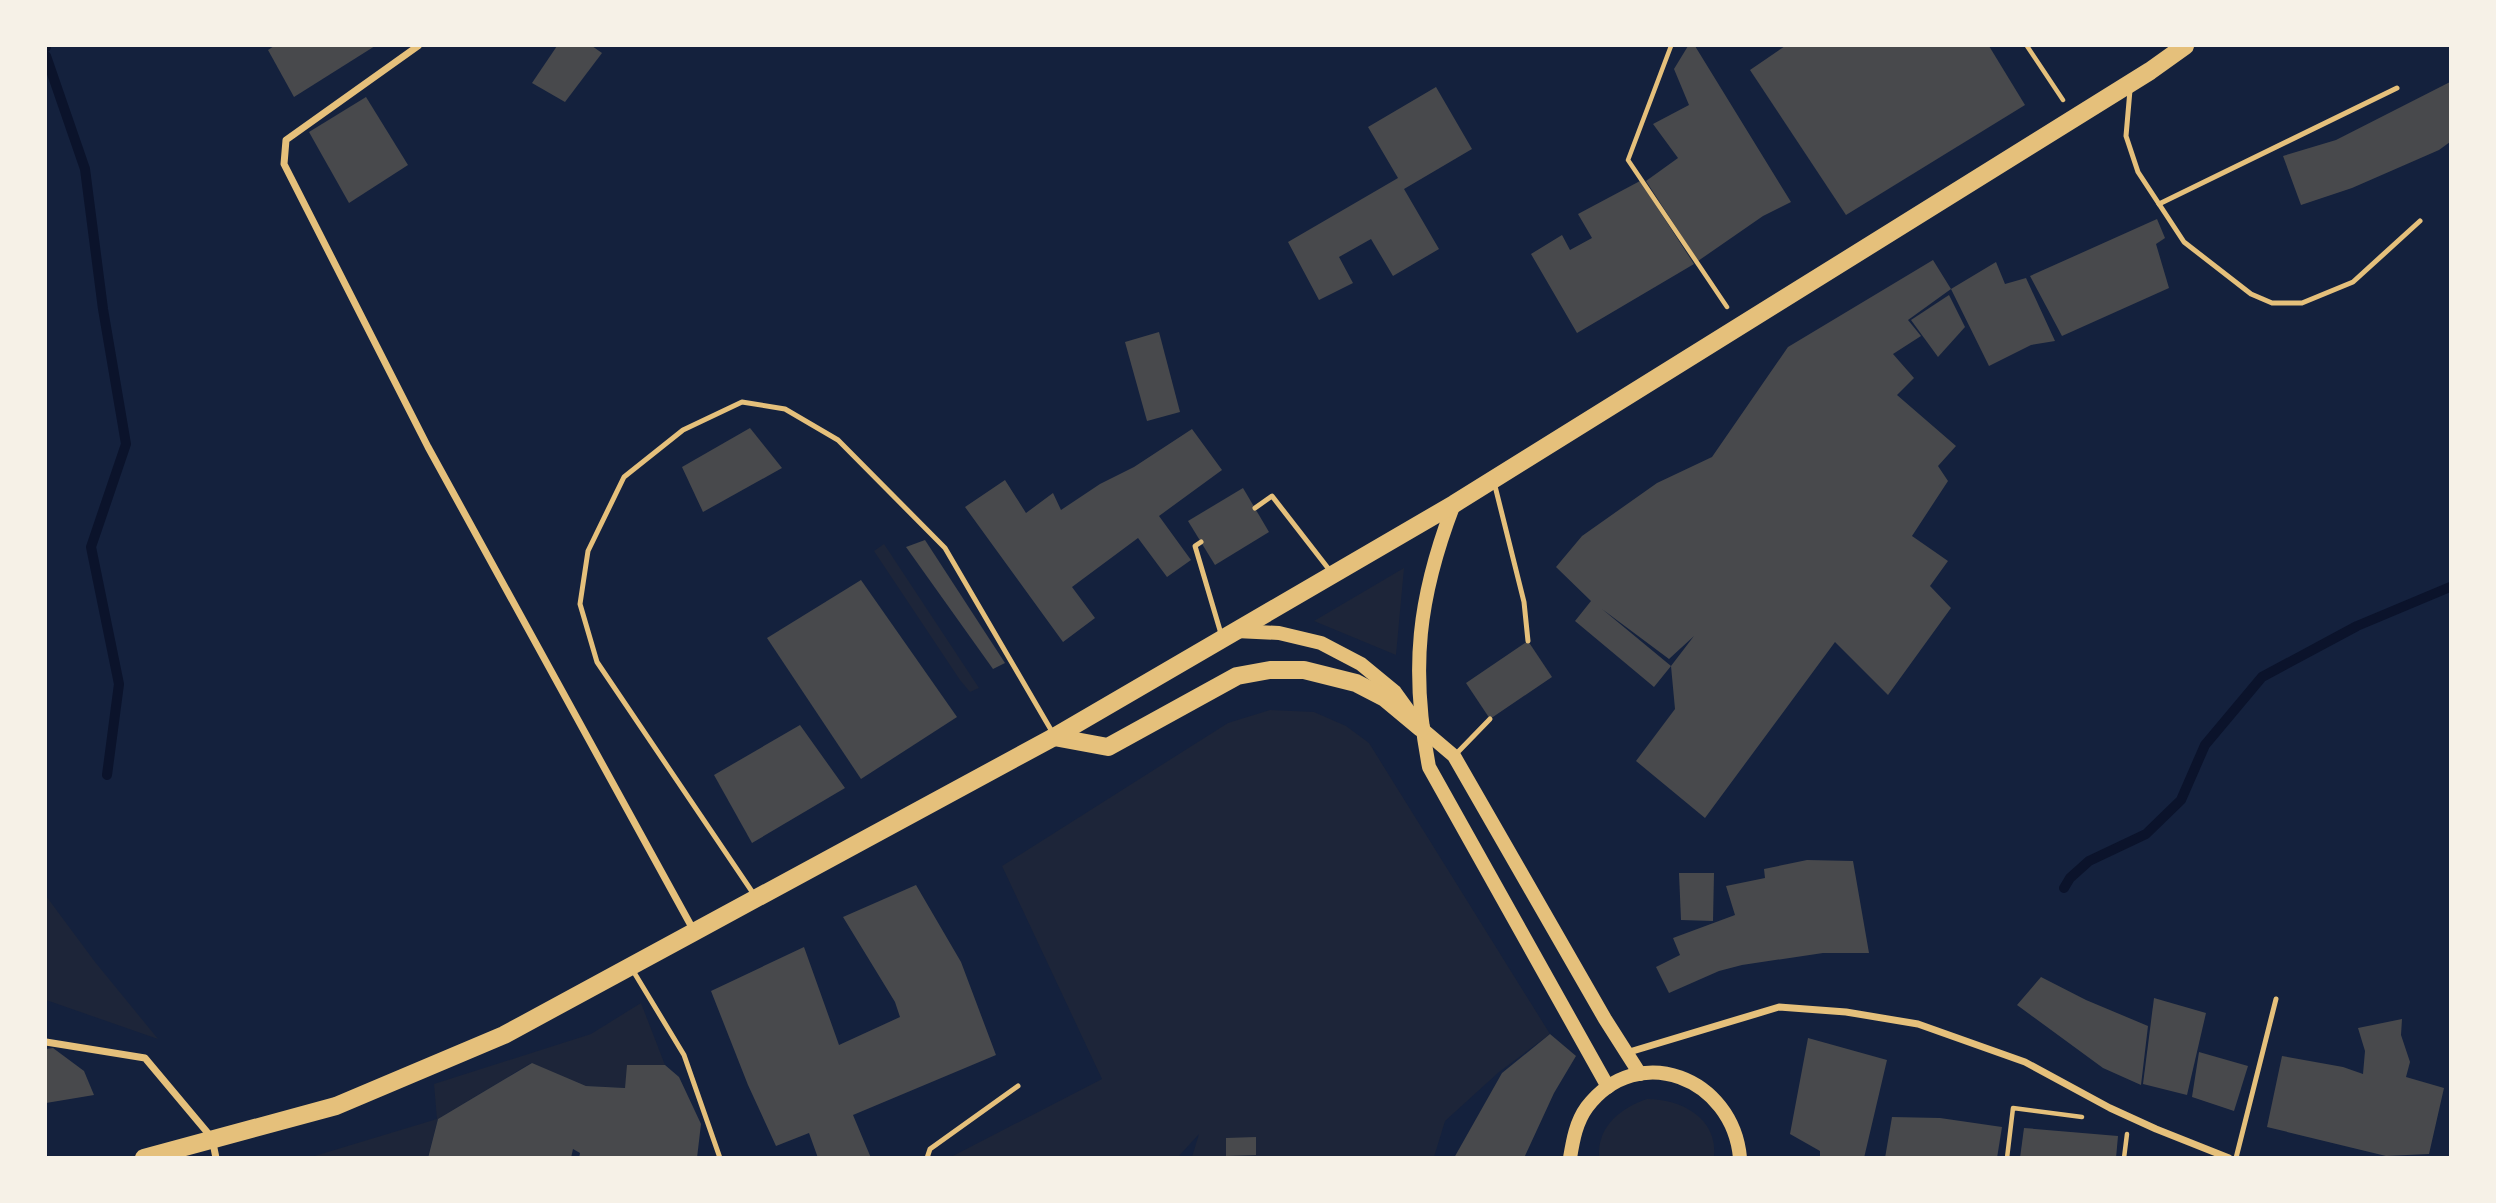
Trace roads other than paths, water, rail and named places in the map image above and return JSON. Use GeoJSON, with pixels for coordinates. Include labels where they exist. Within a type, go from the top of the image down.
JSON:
{"type":"FeatureCollection","features":[{"type":"Feature","properties":{"kind":"main road"},"geometry":{"type":"LineString","coordinates":[[144,1157],[336,1106],[504,1035],[1054,737],[1454,504],[2131,83],[2185,46]]}},
{"type":"Feature","properties":{"kind":"main road"},"geometry":{"type":"LineString","coordinates":[[1454,504],[1426,591],[1420,636],[1418,670],[1421,728],[1429,767],[1608,1087]]}},
{"type":"Feature","properties":{"kind":"main road"},"geometry":{"type":"LineString","coordinates":[[1228,635],[1279,633],[1321,643],[1361,664],[1395,692],[1421,728]]}},
{"type":"Feature","properties":{"kind":"main road"},"geometry":{"type":"LineString","coordinates":[[1054,737],[1108,747],[1237,676],[1270,670],[1304,670],[1356,682],[1385,698],[1454,756],[1640,1074]]}},
{"type":"Feature","properties":{"kind":"main road"},"geometry":{"type":"LineString","coordinates":[[1570,1157],[1574,1132],[1587,1107],[1608,1087],[1640,1074],[1654,1073],[1681,1077],[1701,1087],[1718,1101],[1730,1119],[1738,1140],[1740,1157]]}},
{"type":"Feature","properties":{"kind":"street"},"geometry":{"type":"LineString","coordinates":[[418,46],[286,140],[284,164],[428,446],[694,932]]}},
{"type":"Feature","properties":{"kind":"street"},"geometry":{"type":"LineString","coordinates":[[1626,1053],[1779,1007],[1846,1012],[1918,1024],[2025,1062],[2110,1108],[2229,1157]]}},
{"type":"Feature","properties":{"kind":"street"},"geometry":{"type":"LineString","coordinates":[[46,1042],[145,1058],[212,1138],[216,1157]]}},
{"type":"Feature","properties":{"kind":"lane"},"geometry":{"type":"LineString","coordinates":[[2131,83],[2126,136],[2138,172],[2184,242],[2251,294],[2272,303],[2302,303],[2353,282],[2420,221]]}},
{"type":"Feature","properties":{"kind":"lane"},"geometry":{"type":"LineString","coordinates":[[2159,204],[2397,88]]}},
{"type":"Feature","properties":{"kind":"lane"},"geometry":{"type":"LineString","coordinates":[[757,898],[597,662],[580,604],[588,551],[624,477],[683,430],[742,402],[785,409],[838,440],[945,548],[1054,737]]}},
{"type":"Feature","properties":{"kind":"lane"},"geometry":{"type":"LineString","coordinates":[[1494,479],[1524,602],[1528,641]]}},
{"type":"Feature","properties":{"kind":"lane"},"geometry":{"type":"LineString","coordinates":[[1255,508],[1272,496],[1333,574]]}},
{"type":"Feature","properties":{"kind":"lane"},"geometry":{"type":"LineString","coordinates":[[1201,542],[1195,546],[1228,635]]}},
{"type":"Feature","properties":{"kind":"lane"},"geometry":{"type":"LineString","coordinates":[[1454,756],[1490,719]]}},
{"type":"Feature","properties":{"kind":"lane"},"geometry":{"type":"LineString","coordinates":[[631,967],[684,1055],[720,1157]]}},
{"type":"Feature","properties":{"kind":"lane"},"geometry":{"type":"LineString","coordinates":[[2236,1157],[2276,999]]}},
{"type":"Feature","properties":{"kind":"lane"},"geometry":{"type":"LineString","coordinates":[[927,1157],[930,1149],[1018,1086]]}},
{"type":"Feature","properties":{"kind":"waterway"},"geometry":{"type":"LineString","coordinates":[[46,56],[85,169],[103,309],[126,444],[91,547],[119,684],[107,775]]}},
{"type":"Feature","properties":{"kind":"waterway"},"geometry":{"type":"LineString","coordinates":[[2064,888],[2070,878],[2089,861],[2146,834],[2181,800],[2205,745],[2262,677],[2357,626],[2450,587]]}}]}
